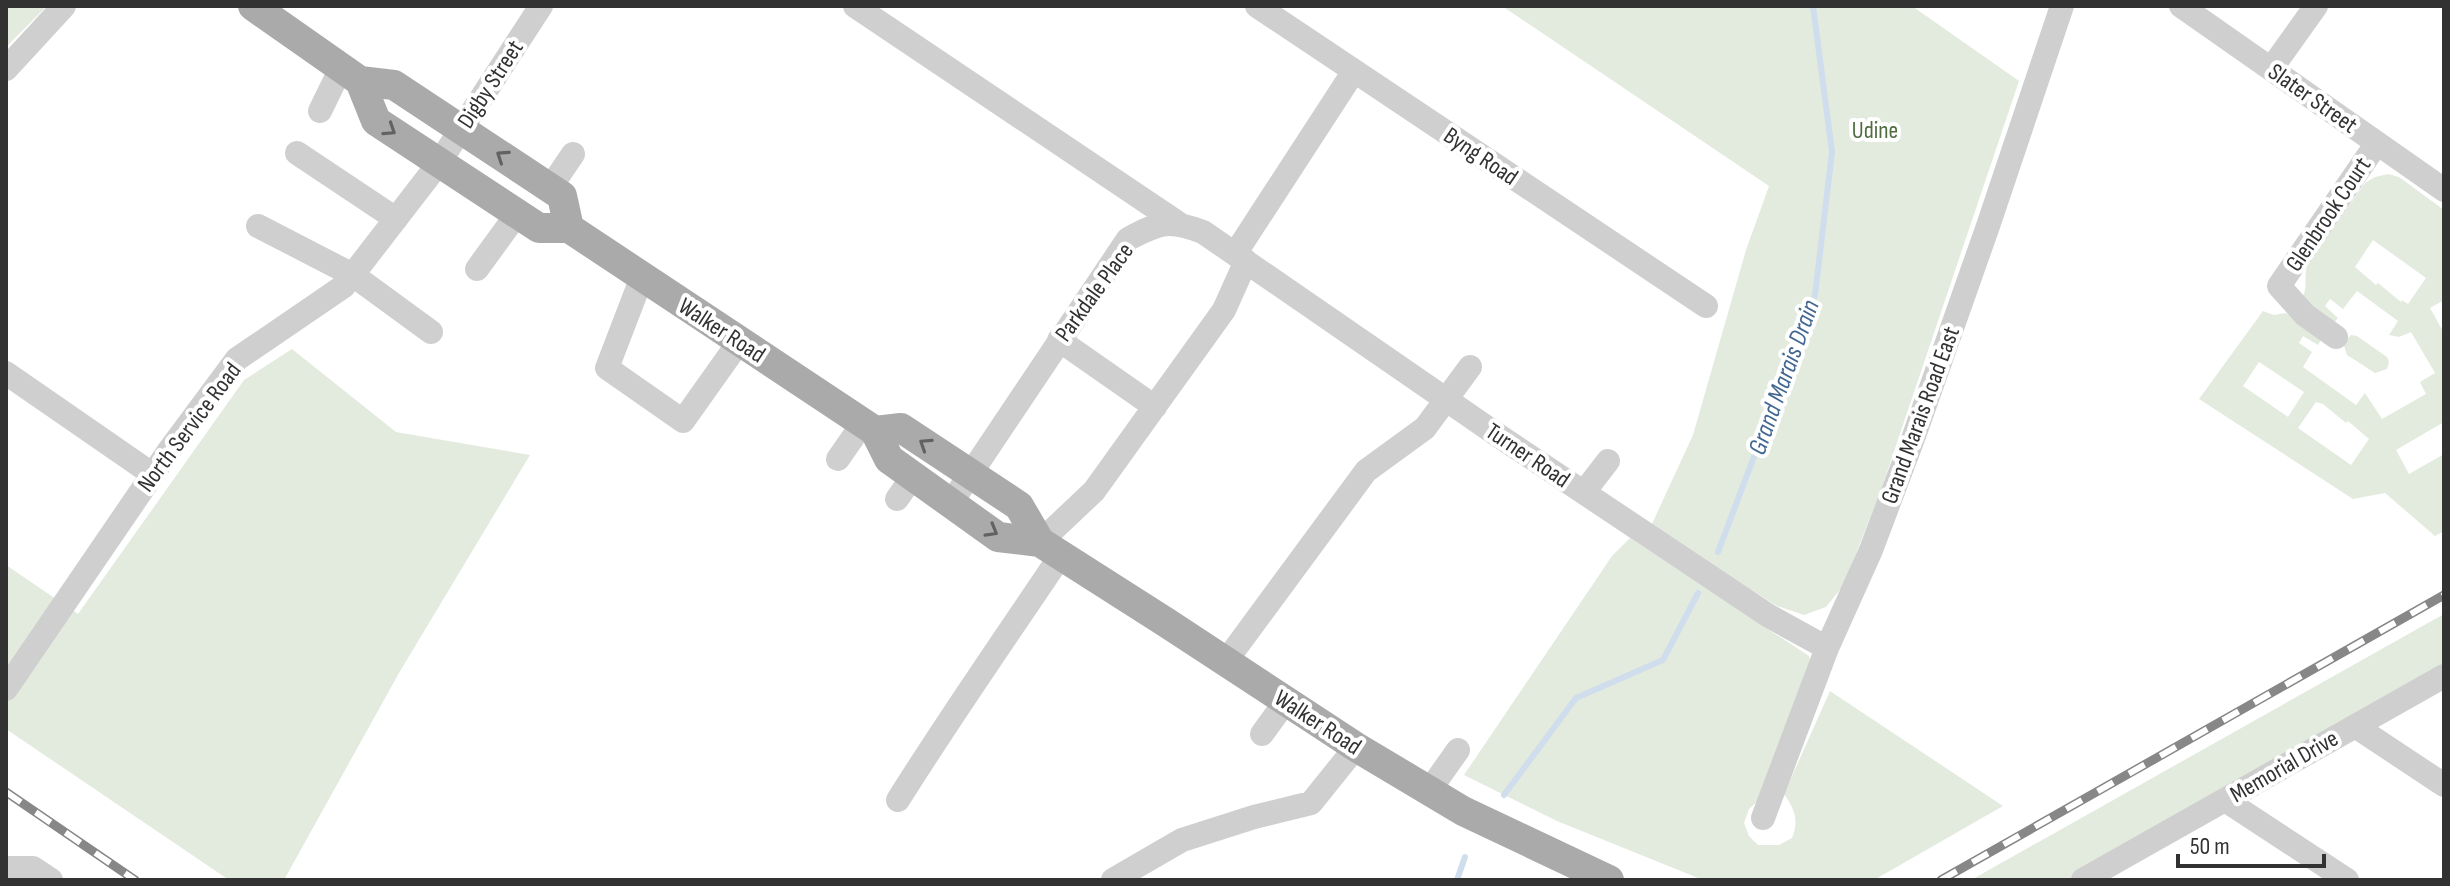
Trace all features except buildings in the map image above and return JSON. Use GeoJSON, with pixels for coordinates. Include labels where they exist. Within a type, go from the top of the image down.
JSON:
{"type":"FeatureCollection","features":[{"type":"Feature","properties":{"kind":"main road"},"geometry":{"type":"LineString","coordinates":[[253,6],[350,75],[394,85],[562,196],[569,228]]}},
{"type":"Feature","properties":{"kind":"main road","name":"Walker Road"},"geometry":{"type":"LineString","coordinates":[[350,75],[376,121],[539,228],[569,228],[869,427],[905,488],[951,503],[998,537],[1050,549],[1429,791],[1529,844],[1609,880]]}},
{"type":"Feature","properties":{"kind":"main road","name":"Walker Road"},"geometry":{"type":"LineString","coordinates":[[869,427],[901,428],[1019,506],[1050,549]]}},
{"type":"Feature","properties":{"kind":"street"},"geometry":{"type":"LineString","coordinates":[[6,69],[64,6]]}},
{"type":"Feature","properties":{"kind":"street","name":"Digby Street"},"geometry":{"type":"LineString","coordinates":[[439,163],[541,6]]}},
{"type":"Feature","properties":{"kind":"street"},"geometry":{"type":"LineString","coordinates":[[855,6],[1178,223],[1203,232],[1240,257]]}},
{"type":"Feature","properties":{"kind":"street","name":"Byng Road"},"geometry":{"type":"LineString","coordinates":[[1257,6],[1706,306]]}},
{"type":"Feature","properties":{"kind":"street","name":"Grand Marais Road East"},"geometry":{"type":"LineString","coordinates":[[1763,818],[1827,648],[1871,550],[1914,436],[2062,6]]}},
{"type":"Feature","properties":{"kind":"street","name":"Slater Street"},"geometry":{"type":"LineString","coordinates":[[2181,6],[2444,190]]}},
{"type":"Feature","properties":{"kind":"street"},"geometry":{"type":"LineString","coordinates":[[2271,69],[2316,6]]}},
{"type":"Feature","properties":{"kind":"street"},"geometry":{"type":"LineString","coordinates":[[898,800],[951,716],[1000,648],[1050,549],[1224,310],[1240,257],[1354,71]]}},
{"type":"Feature","properties":{"kind":"street"},"geometry":{"type":"LineString","coordinates":[[320,111],[350,75]]}},
{"type":"Feature","properties":{"kind":"street","name":"Glenbrook Court"},"geometry":{"type":"LineString","coordinates":[[2336,337],[2305,315],[2279,286],[2377,143]]}},
{"type":"Feature","properties":{"kind":"street"},"geometry":{"type":"LineString","coordinates":[[297,153],[396,219]]}},
{"type":"Feature","properties":{"kind":"street"},"geometry":{"type":"LineString","coordinates":[[550,188],[573,154]]}},
{"type":"Feature","properties":{"kind":"street","name":"North Service Road"},"geometry":{"type":"LineString","coordinates":[[6,689],[152,474],[237,359],[344,286],[439,163]]}},
{"type":"Feature","properties":{"kind":"street"},"geometry":{"type":"LineString","coordinates":[[477,269],[517,214]]}},
{"type":"Feature","properties":{"kind":"street","name":"Parkdale Place"},"geometry":{"type":"LineString","coordinates":[[951,503],[1128,239],[1152,226],[1178,223]]}},
{"type":"Feature","properties":{"kind":"street"},"geometry":{"type":"LineString","coordinates":[[258,226],[353,275],[431,332]]}},
{"type":"Feature","properties":{"kind":"street","name":"Turner Road"},"geometry":{"type":"LineString","coordinates":[[1240,257],[1769,616],[1827,648]]}},
{"type":"Feature","properties":{"kind":"street"},"geometry":{"type":"LineString","coordinates":[[642,277],[607,368],[683,421],[739,342]]}},
{"type":"Feature","properties":{"kind":"street"},"geometry":{"type":"LineString","coordinates":[[1059,340],[1155,407]]}},
{"type":"Feature","properties":{"kind":"street"},"geometry":{"type":"LineString","coordinates":[[1226,661],[1366,471],[1425,428],[1470,367]]}},
{"type":"Feature","properties":{"kind":"street"},"geometry":{"type":"LineString","coordinates":[[6,373],[152,474]]}},
{"type":"Feature","properties":{"kind":"street"},"geometry":{"type":"LineString","coordinates":[[838,459],[869,427]]}},
{"type":"Feature","properties":{"kind":"street"},"geometry":{"type":"LineString","coordinates":[[1584,492],[1608,461]]}},
{"type":"Feature","properties":{"kind":"street","name":"Memorial Drive"},"geometry":{"type":"LineString","coordinates":[[2096,878],[2225,800],[2444,676]]}},
{"type":"Feature","properties":{"kind":"street"},"geometry":{"type":"LineString","coordinates":[[1262,734],[1286,701]]}},
{"type":"Feature","properties":{"kind":"street"},"geometry":{"type":"LineString","coordinates":[[2355,726],[2444,785]]}},
{"type":"Feature","properties":{"kind":"street"},"geometry":{"type":"LineString","coordinates":[[1113,880],[1182,840],[1311,803],[1356,747]]}},
{"type":"Feature","properties":{"kind":"street"},"geometry":{"type":"LineString","coordinates":[[1429,791],[1458,750]]}},
{"type":"Feature","properties":{"kind":"street"},"geometry":{"type":"LineString","coordinates":[[2225,800],[2347,880]]}},
{"type":"Feature","properties":{"kind":"street"},"geometry":{"type":"LineString","coordinates":[[6,868],[33,868],[51,880]]}},
{"type":"Feature","properties":{"kind":"green space"},"geometry":{"type":"Polygon","coordinates":[[[6,6],[47,6],[6,47],[6,6]]]}},
{"type":"Feature","properties":{"kind":"green space","name":"Udine"},"geometry":{"type":"Polygon","coordinates":[[[1502,6],[1912,6],[2019,81],[1880,493],[1843,586],[1826,607],[1804,615],[1777,606],[1651,526],[1693,435],[1746,250],[1769,186],[1502,6]]]}},
{"type":"Feature","properties":{"kind":"green space"},"geometry":{"type":"Polygon","coordinates":[[[2388,174],[2399,177],[2444,210],[2444,300],[2430,308],[2444,333],[2444,422],[2396,450],[2409,474],[2444,454],[2444,531],[2435,536],[2385,493],[2353,499],[2199,399],[2263,311],[2274,315],[2286,313],[2322,338],[2318,345],[2303,336],[2299,343],[2312,352],[2303,367],[2356,405],[2365,393],[2382,419],[2426,394],[2420,382],[2435,373],[2411,332],[2399,337],[2389,335],[2398,321],[2357,291],[2343,309],[2330,299],[2325,306],[2338,318],[2334,323],[2309,306],[2303,296],[2308,264],[2365,183],[2388,174]],[[2373,240],[2355,267],[2376,285],[2378,283],[2408,304],[2426,278],[2373,240]],[[2259,362],[2243,386],[2288,417],[2304,392],[2259,362]],[[2316,402],[2298,428],[2351,465],[2369,439],[2348,421],[2346,423],[2316,402]]]}},
{"type":"Feature","properties":{"kind":"green space"},"geometry":{"type":"Polygon","coordinates":[[[2351,335],[2387,357],[2387,369],[2375,373],[2347,355],[2343,343],[2351,335]]]}},
{"type":"Feature","properties":{"kind":"green space"},"geometry":{"type":"Polygon","coordinates":[[[292,349],[396,432],[530,455],[399,673],[284,880],[229,880],[6,729],[6,565],[78,614],[244,380],[292,349]]]}},
{"type":"Feature","properties":{"kind":"green space"},"geometry":{"type":"Polygon","coordinates":[[[1630,538],[1809,656],[1811,666],[1758,801],[1749,809],[1744,823],[1749,836],[1758,845],[1779,845],[1792,838],[1795,815],[1784,794],[1830,691],[2003,806],[1874,880],[1703,880],[1557,821],[1464,775],[1612,556],[1630,538]]]}},
{"type":"Feature","properties":{"kind":"green space"},"geometry":{"type":"Polygon","coordinates":[[[2444,614],[2444,666],[2069,880],[1971,880],[2444,614]]]}},
{"type":"Feature","properties":{"kind":"waterway","name":"Grand Marais Drain"},"geometry":{"type":"LineString","coordinates":[[1718,552],[1815,295],[1832,152],[1813,6]]}},
{"type":"Feature","properties":{"kind":"waterway","name":"Grand Marais Drain"},"geometry":{"type":"LineString","coordinates":[[1504,795],[1576,698],[1663,660],[1698,593]]}},
{"type":"Feature","properties":{"kind":"waterway","name":"Grand Marais Drain"},"geometry":{"type":"LineString","coordinates":[[1457,880],[1465,857]]}},
{"type":"Feature","properties":{"kind":"railway"},"geometry":{"type":"LineString","coordinates":[[1941,880],[2444,595]]}},
{"type":"Feature","properties":{"kind":"railway"},"geometry":{"type":"LineString","coordinates":[[6,792],[135,880]]}}]}
